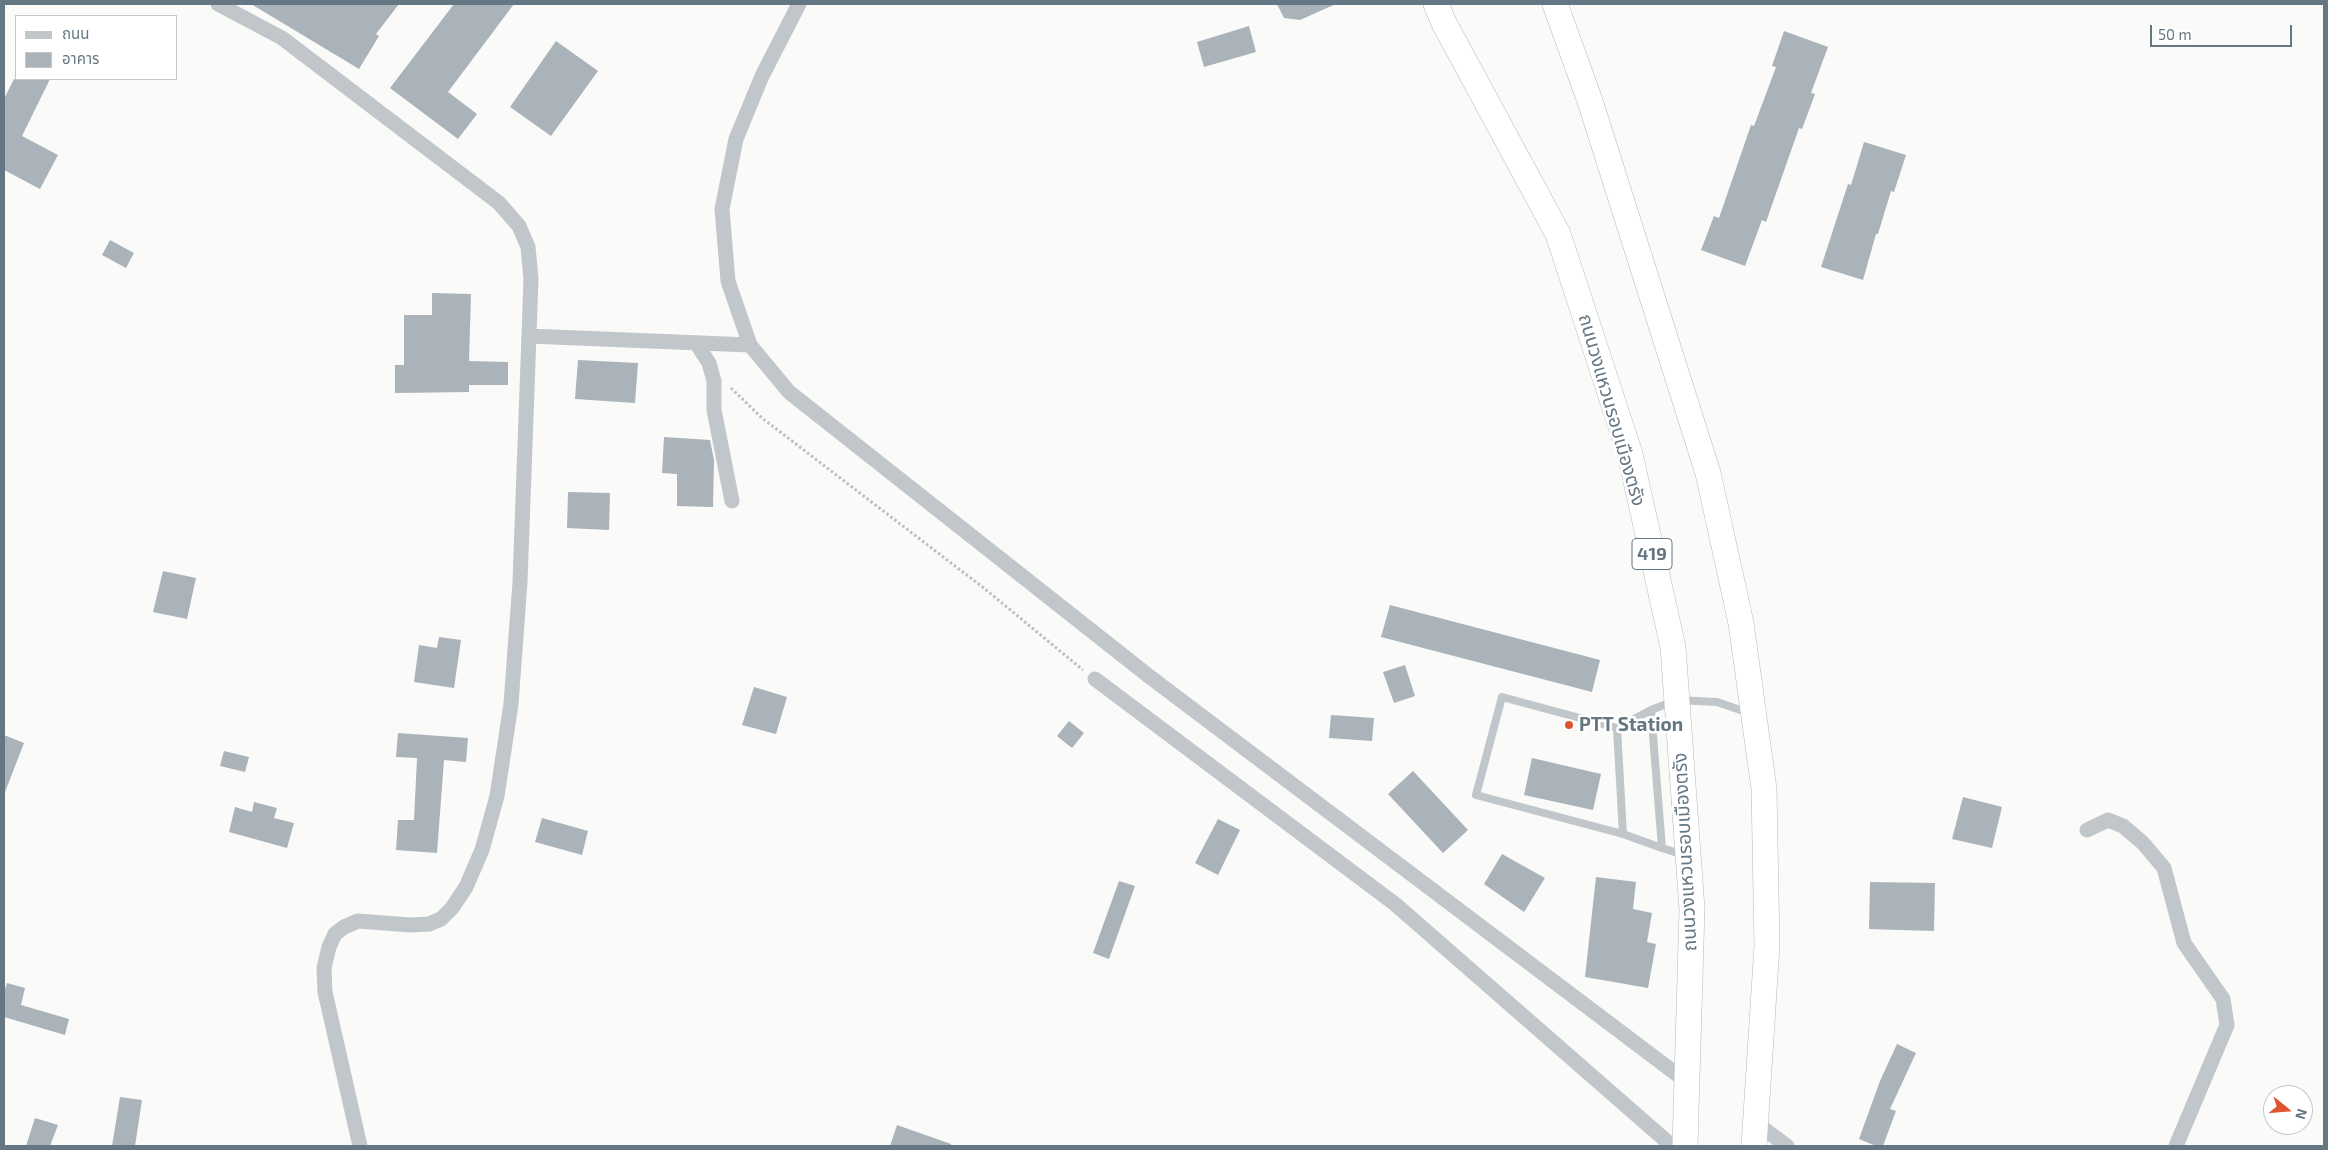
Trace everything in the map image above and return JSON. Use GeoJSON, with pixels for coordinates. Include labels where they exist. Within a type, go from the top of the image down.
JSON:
{"type":"FeatureCollection","features":[{"type":"Feature","properties":{"kind":"highway","name":"ถนนวงแหวนรอบเมืองตรัง"},"geometry":{"type":"LineString","coordinates":[[1436,4],[1444,23],[1558,234],[1630,454],[1673,647],[1692,909],[1685,1146]]}},
{"type":"Feature","properties":{"kind":"highway"},"geometry":{"type":"LineString","coordinates":[[1555,4],[1590,101],[1708,473],[1741,623],[1764,788],[1767,945],[1755,1134]]}},
{"type":"Feature","properties":{"kind":"street"},"geometry":{"type":"LineString","coordinates":[[218,4],[282,38],[500,203],[519,226],[528,247],[531,279],[520,582],[514,670],[497,796],[482,850],[466,887],[452,908],[441,919],[428,924],[358,922],[344,927],[336,934],[329,947],[324,968],[325,992],[360,1146]]}},
{"type":"Feature","properties":{"kind":"street"},"geometry":{"type":"LineString","coordinates":[[800,4],[762,76],[736,139],[722,209],[728,281],[750,345],[789,392],[1142,671],[1688,1082]]}},
{"type":"Feature","properties":{"kind":"street"},"geometry":{"type":"LineString","coordinates":[[529,336],[750,345]]}},
{"type":"Feature","properties":{"kind":"street"},"geometry":{"type":"LineString","coordinates":[[696,343],[709,363],[714,381],[714,410],[732,501]]}},
{"type":"Feature","properties":{"kind":"street"},"geometry":{"type":"LineString","coordinates":[[1095,679],[1395,904],[1672,1146]]}},
{"type":"Feature","properties":{"kind":"street"},"geometry":{"type":"LineString","coordinates":[[2088,830],[2108,820],[2123,826],[2143,843],[2164,868],[2184,943],[2223,998],[2227,1025],[2176,1146]]}},
{"type":"Feature","properties":{"kind":"street"},"geometry":{"type":"LineString","coordinates":[[1755,1134],[1787,1146]]}},
{"type":"Feature","properties":{"kind":"lane"},"geometry":{"type":"LineString","coordinates":[[1688,857],[1623,834],[1476,795],[1502,697],[1617,728],[1651,710],[1677,700],[1717,702],[1754,715]]}},
{"type":"Feature","properties":{"kind":"lane"},"geometry":{"type":"LineString","coordinates":[[1651,710],[1662,848]]}},
{"type":"Feature","properties":{"kind":"lane"},"geometry":{"type":"LineString","coordinates":[[1617,728],[1623,834]]}},
{"type":"Feature","properties":{"kind":"path"},"geometry":{"type":"LineString","coordinates":[[709,363],[737,395],[762,418],[984,588],[1095,679]]}},
{"type":"Feature","properties":{"kind":"building"},"geometry":{"type":"Polygon","coordinates":[[[251,4],[399,4],[376,34],[379,36],[359,69],[251,4]]]}},
{"type":"Feature","properties":{"kind":"building"},"geometry":{"type":"Polygon","coordinates":[[[454,4],[514,4],[448,92],[477,114],[458,139],[390,88],[454,4]]]}},
{"type":"Feature","properties":{"kind":"building"},"geometry":{"type":"Polygon","coordinates":[[[1277,4],[1336,4],[1300,20],[1284,18],[1277,4]]]}},
{"type":"Feature","properties":{"kind":"building"},"geometry":{"type":"Polygon","coordinates":[[[1249,26],[1256,52],[1204,67],[1197,42],[1249,26]]]}},
{"type":"Feature","properties":{"kind":"building"},"geometry":{"type":"Polygon","coordinates":[[[1784,31],[1828,47],[1811,93],[1815,94],[1802,129],[1799,128],[1766,222],[1762,220],[1745,266],[1701,250],[1714,216],[1719,218],[1751,125],[1754,126],[1776,67],[1772,66],[1784,31]]]}},
{"type":"Feature","properties":{"kind":"building"},"geometry":{"type":"Polygon","coordinates":[[[556,41],[598,71],[551,136],[510,107],[556,41]]]}},
{"type":"Feature","properties":{"kind":"building"},"geometry":{"type":"Polygon","coordinates":[[[14,79],[50,80],[22,136],[58,155],[40,189],[4,170],[4,99],[14,79]]]}},
{"type":"Feature","properties":{"kind":"building"},"geometry":{"type":"Polygon","coordinates":[[[1864,142],[1906,155],[1894,192],[1891,191],[1878,234],[1876,234],[1863,280],[1821,267],[1848,184],[1851,185],[1864,142]]]}},
{"type":"Feature","properties":{"kind":"building"},"geometry":{"type":"Polygon","coordinates":[[[110,240],[134,253],[126,268],[102,255],[110,240]]]}},
{"type":"Feature","properties":{"kind":"building"},"geometry":{"type":"Polygon","coordinates":[[[432,293],[471,294],[469,361],[508,362],[508,385],[469,385],[469,392],[395,393],[395,365],[404,365],[404,315],[432,315],[432,293]]]}},
{"type":"Feature","properties":{"kind":"building"},"geometry":{"type":"Polygon","coordinates":[[[578,360],[638,363],[635,403],[575,399],[578,360]]]}},
{"type":"Feature","properties":{"kind":"building"},"geometry":{"type":"Polygon","coordinates":[[[664,437],[710,440],[714,460],[713,507],[677,506],[677,474],[662,473],[664,437]]]}},
{"type":"Feature","properties":{"kind":"building"},"geometry":{"type":"Polygon","coordinates":[[[568,492],[610,493],[609,530],[567,528],[568,492]]]}},
{"type":"Feature","properties":{"kind":"building"},"geometry":{"type":"Polygon","coordinates":[[[163,571],[196,578],[187,619],[153,612],[163,571]]]}},
{"type":"Feature","properties":{"kind":"building"},"geometry":{"type":"Polygon","coordinates":[[[1390,605],[1600,660],[1592,692],[1381,637],[1390,605]]]}},
{"type":"Feature","properties":{"kind":"building"},"geometry":{"type":"Polygon","coordinates":[[[439,637],[461,640],[454,688],[414,682],[419,645],[437,648],[439,637]]]}},
{"type":"Feature","properties":{"kind":"building"},"geometry":{"type":"Polygon","coordinates":[[[1405,665],[1415,696],[1394,703],[1383,672],[1405,665]]]}},
{"type":"Feature","properties":{"kind":"building"},"geometry":{"type":"Polygon","coordinates":[[[754,687],[787,697],[776,734],[742,725],[754,687]]]}},
{"type":"Feature","properties":{"kind":"building"},"geometry":{"type":"Polygon","coordinates":[[[1331,715],[1374,718],[1372,741],[1329,738],[1331,715]]]}},
{"type":"Feature","properties":{"kind":"building"},"geometry":{"type":"Polygon","coordinates":[[[1069,721],[1084,733],[1072,748],[1057,736],[1069,721]]]}},
{"type":"Feature","properties":{"kind":"building"},"geometry":{"type":"Polygon","coordinates":[[[398,733],[468,738],[466,762],[444,760],[437,853],[396,850],[398,820],[414,820],[417,758],[396,757],[398,733]]]}},
{"type":"Feature","properties":{"kind":"building"},"geometry":{"type":"Polygon","coordinates":[[[4,735],[24,743],[5,792],[4,792],[4,735]]]}},
{"type":"Feature","properties":{"kind":"building"},"geometry":{"type":"Polygon","coordinates":[[[224,751],[249,757],[245,772],[220,766],[224,751]]]}},
{"type":"Feature","properties":{"kind":"building"},"geometry":{"type":"Polygon","coordinates":[[[1532,758],[1601,774],[1593,810],[1524,795],[1532,758]]]}},
{"type":"Feature","properties":{"kind":"building"},"geometry":{"type":"Polygon","coordinates":[[[1413,771],[1468,830],[1443,853],[1388,794],[1413,771]]]}},
{"type":"Feature","properties":{"kind":"building"},"geometry":{"type":"Polygon","coordinates":[[[1963,797],[2002,807],[1992,848],[1952,839],[1963,797]]]}},
{"type":"Feature","properties":{"kind":"building"},"geometry":{"type":"Polygon","coordinates":[[[254,802],[277,808],[274,818],[294,823],[287,848],[229,832],[235,807],[252,812],[254,802]]]}},
{"type":"Feature","properties":{"kind":"building"},"geometry":{"type":"Polygon","coordinates":[[[542,818],[588,831],[582,855],[535,842],[542,818]]]}},
{"type":"Feature","properties":{"kind":"building"},"geometry":{"type":"Polygon","coordinates":[[[1218,819],[1240,830],[1218,875],[1195,863],[1218,819]]]}},
{"type":"Feature","properties":{"kind":"building"},"geometry":{"type":"Polygon","coordinates":[[[1502,854],[1545,878],[1524,912],[1484,884],[1502,854]]]}},
{"type":"Feature","properties":{"kind":"building"},"geometry":{"type":"Polygon","coordinates":[[[1596,877],[1636,882],[1633,909],[1652,913],[1647,942],[1656,944],[1648,988],[1585,977],[1596,877]]]}},
{"type":"Feature","properties":{"kind":"building"},"geometry":{"type":"Polygon","coordinates":[[[1119,881],[1135,886],[1109,959],[1093,953],[1119,881]]]}},
{"type":"Feature","properties":{"kind":"building"},"geometry":{"type":"Polygon","coordinates":[[[1870,882],[1935,883],[1934,931],[1869,929],[1870,882]]]}},
{"type":"Feature","properties":{"kind":"building"},"geometry":{"type":"Polygon","coordinates":[[[7,983],[25,988],[21,1005],[69,1019],[65,1035],[4,1017],[4,993],[7,983]]]}},
{"type":"Feature","properties":{"kind":"building"},"geometry":{"type":"Polygon","coordinates":[[[1897,1044],[1916,1053],[1890,1109],[1896,1111],[1883,1146],[1876,1146],[1859,1139],[1880,1081],[1897,1044]]]}},
{"type":"Feature","properties":{"kind":"building"},"geometry":{"type":"Polygon","coordinates":[[[120,1097],[142,1100],[135,1146],[112,1146],[120,1097]]]}},
{"type":"Feature","properties":{"kind":"building"},"geometry":{"type":"Polygon","coordinates":[[[35,1118],[58,1125],[50,1146],[26,1146],[35,1118]]]}},
{"type":"Feature","properties":{"kind":"building"},"geometry":{"type":"Polygon","coordinates":[[[897,1125],[951,1144],[951,1146],[890,1146],[897,1125]]]}},
{"type":"Feature","properties":{"kind":"place","name":"PTT Station"},"geometry":{"type":"Point","coordinates":[1569,725]}}]}
